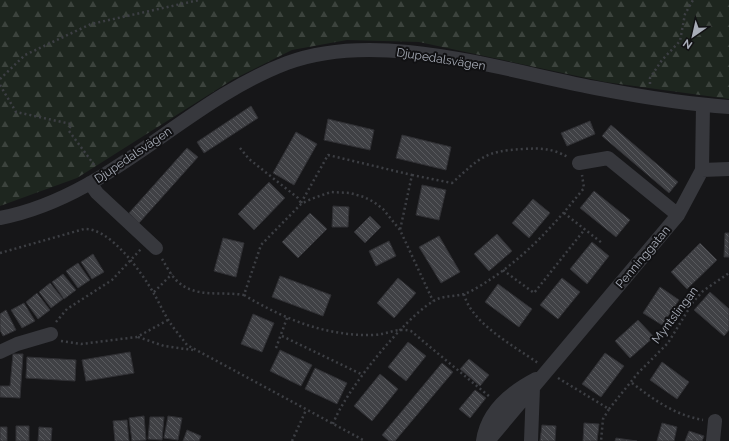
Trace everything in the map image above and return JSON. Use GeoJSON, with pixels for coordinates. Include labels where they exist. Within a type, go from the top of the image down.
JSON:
{"type":"FeatureCollection","features":[{"type":"Feature","properties":{"kind":"street","name":"Djupedalsvägen"},"geometry":{"type":"LineString","coordinates":[[0,218],[65,196],[103,176],[172,128],[235,88],[287,63],[318,55],[353,50],[409,51],[602,90],[703,105],[729,107]]}},
{"type":"Feature","properties":{"kind":"street","name":"Penninggatan"},"geometry":{"type":"LineString","coordinates":[[488,441],[678,215],[702,170],[703,105]]}},
{"type":"Feature","properties":{"kind":"street"},"geometry":{"type":"LineString","coordinates":[[580,163],[608,158],[678,215]]}},
{"type":"Feature","properties":{"kind":"street"},"geometry":{"type":"LineString","coordinates":[[702,170],[729,169]]}},
{"type":"Feature","properties":{"kind":"street"},"geometry":{"type":"LineString","coordinates":[[90,183],[96,193],[156,248]]}},
{"type":"Feature","properties":{"kind":"street"},"geometry":{"type":"LineString","coordinates":[[0,352],[17,344],[51,334]]}},
{"type":"Feature","properties":{"kind":"street"},"geometry":{"type":"LineString","coordinates":[[483,441],[485,430],[500,405],[520,387],[543,375]]}},
{"type":"Feature","properties":{"kind":"street"},"geometry":{"type":"LineString","coordinates":[[531,441],[533,388]]}},
{"type":"Feature","properties":{"kind":"street"},"geometry":{"type":"LineString","coordinates":[[713,441],[715,421]]}},
{"type":"Feature","properties":{"kind":"path"},"geometry":{"type":"LineString","coordinates":[[0,79],[24,55],[91,24],[199,0]]}},
{"type":"Feature","properties":{"kind":"path"},"geometry":{"type":"LineString","coordinates":[[650,97],[650,78],[662,60],[680,41],[685,14],[692,0]]}},
{"type":"Feature","properties":{"kind":"path"},"geometry":{"type":"LineString","coordinates":[[0,85],[16,112],[71,124],[69,131],[103,176]]}},
{"type":"Feature","properties":{"kind":"path"},"geometry":{"type":"LineString","coordinates":[[240,148],[249,159],[293,194],[301,204]]}},
{"type":"Feature","properties":{"kind":"path"},"geometry":{"type":"LineString","coordinates":[[244,295],[261,245],[301,204],[328,155],[452,183],[482,158],[505,150],[536,148],[555,150],[580,163],[584,188],[564,213],[538,241],[504,270],[464,294],[442,296],[432,301],[421,310],[401,328],[362,375],[338,411],[333,424]]}},
{"type":"Feature","properties":{"kind":"path"},"geometry":{"type":"LineString","coordinates":[[400,230],[411,188],[412,175]]}},
{"type":"Feature","properties":{"kind":"path"},"geometry":{"type":"LineString","coordinates":[[301,204],[331,192],[350,193],[374,202],[383,209],[400,230],[432,301]]}},
{"type":"Feature","properties":{"kind":"path"},"geometry":{"type":"LineString","coordinates":[[564,213],[602,244]]}},
{"type":"Feature","properties":{"kind":"path"},"geometry":{"type":"LineString","coordinates":[[0,253],[90,229],[95,230],[114,243],[131,260],[154,292],[168,320],[188,345],[365,441]]}},
{"type":"Feature","properties":{"kind":"path"},"geometry":{"type":"LineString","coordinates":[[504,270],[534,293],[585,229]]}},
{"type":"Feature","properties":{"kind":"path"},"geometry":{"type":"LineString","coordinates":[[156,248],[175,279],[186,288],[198,293],[244,295],[287,318],[314,328],[373,336],[401,328],[411,331],[500,405]]}},
{"type":"Feature","properties":{"kind":"path"},"geometry":{"type":"LineString","coordinates":[[131,260],[112,280],[67,309],[56,320],[51,334],[62,342],[81,344],[137,337],[168,320]]}},
{"type":"Feature","properties":{"kind":"path","name":"Myntslingan"},"geometry":{"type":"LineString","coordinates":[[609,409],[632,383],[638,373],[668,344],[693,302],[703,291],[729,273]]}},
{"type":"Feature","properties":{"kind":"path"},"geometry":{"type":"LineString","coordinates":[[154,292],[172,274]]}},
{"type":"Feature","properties":{"kind":"path"},"geometry":{"type":"LineString","coordinates":[[276,348],[282,336],[287,318]]}},
{"type":"Feature","properties":{"kind":"path"},"geometry":{"type":"LineString","coordinates":[[282,336],[362,375]]}},
{"type":"Feature","properties":{"kind":"path"},"geometry":{"type":"LineString","coordinates":[[137,337],[164,346],[195,350]]}},
{"type":"Feature","properties":{"kind":"path"},"geometry":{"type":"LineString","coordinates":[[632,383],[660,403],[679,414],[715,421]]}},
{"type":"Feature","properties":{"kind":"path"},"geometry":{"type":"LineString","coordinates":[[292,441],[306,410]]}},
{"type":"Feature","properties":{"kind":"green space"},"geometry":{"type":"Polygon","coordinates":[[[0,0],[729,0],[729,99],[605,82],[419,42],[347,40],[292,50],[232,80],[77,178],[0,206],[0,0]]]}},
{"type":"Feature","properties":{"kind":"building"},"geometry":{"type":"Polygon","coordinates":[[[251,106],[258,118],[204,153],[197,142],[251,106]]]}},
{"type":"Feature","properties":{"kind":"building"},"geometry":{"type":"Polygon","coordinates":[[[328,119],[374,130],[370,150],[324,140],[328,119]]]}},
{"type":"Feature","properties":{"kind":"building"},"geometry":{"type":"Polygon","coordinates":[[[590,121],[595,134],[567,146],[561,133],[590,121]]]}},
{"type":"Feature","properties":{"kind":"building"},"geometry":{"type":"Polygon","coordinates":[[[611,125],[678,182],[669,193],[602,136],[611,125]]]}},
{"type":"Feature","properties":{"kind":"building"},"geometry":{"type":"Polygon","coordinates":[[[296,132],[317,144],[294,185],[273,173],[296,132]]]}},
{"type":"Feature","properties":{"kind":"building"},"geometry":{"type":"Polygon","coordinates":[[[402,135],[451,147],[446,170],[396,158],[402,135]]]}},
{"type":"Feature","properties":{"kind":"building"},"geometry":{"type":"Polygon","coordinates":[[[187,148],[198,157],[139,223],[129,213],[187,148]]]}},
{"type":"Feature","properties":{"kind":"building"},"geometry":{"type":"Polygon","coordinates":[[[269,182],[285,198],[254,230],[238,214],[269,182]]]}},
{"type":"Feature","properties":{"kind":"building"},"geometry":{"type":"Polygon","coordinates":[[[422,185],[446,190],[439,220],[416,215],[422,185]]]}},
{"type":"Feature","properties":{"kind":"building"},"geometry":{"type":"Polygon","coordinates":[[[594,191],[630,220],[616,237],[580,208],[594,191]]]}},
{"type":"Feature","properties":{"kind":"building"},"geometry":{"type":"Polygon","coordinates":[[[533,199],[550,213],[529,238],[512,223],[533,199]]]}},
{"type":"Feature","properties":{"kind":"building"},"geometry":{"type":"Polygon","coordinates":[[[333,206],[349,207],[348,227],[332,227],[333,206]]]}},
{"type":"Feature","properties":{"kind":"building"},"geometry":{"type":"Polygon","coordinates":[[[310,213],[327,229],[298,258],[282,242],[310,213]]]}},
{"type":"Feature","properties":{"kind":"building"},"geometry":{"type":"Polygon","coordinates":[[[370,216],[381,227],[365,243],[354,232],[370,216]]]}},
{"type":"Feature","properties":{"kind":"building"},"geometry":{"type":"Polygon","coordinates":[[[725,233],[729,233],[729,257],[724,257],[725,233]]]}},
{"type":"Feature","properties":{"kind":"building"},"geometry":{"type":"Polygon","coordinates":[[[497,234],[512,251],[489,271],[474,254],[497,234]]]}},
{"type":"Feature","properties":{"kind":"building"},"geometry":{"type":"Polygon","coordinates":[[[439,236],[460,272],[441,283],[419,247],[439,236]]]}},
{"type":"Feature","properties":{"kind":"building"},"geometry":{"type":"Polygon","coordinates":[[[223,238],[244,243],[236,277],[214,271],[223,238]]]}},
{"type":"Feature","properties":{"kind":"building"},"geometry":{"type":"Polygon","coordinates":[[[389,241],[396,256],[376,266],[369,251],[389,241]]]}},
{"type":"Feature","properties":{"kind":"building"},"geometry":{"type":"Polygon","coordinates":[[[592,242],[609,256],[587,284],[570,269],[592,242]]]}},
{"type":"Feature","properties":{"kind":"building"},"geometry":{"type":"Polygon","coordinates":[[[700,243],[717,260],[687,289],[671,272],[700,243]]]}},
{"type":"Feature","properties":{"kind":"building"},"geometry":{"type":"Polygon","coordinates":[[[93,254],[104,272],[92,279],[81,262],[93,254]]]}},
{"type":"Feature","properties":{"kind":"building"},"geometry":{"type":"Polygon","coordinates":[[[78,263],[90,280],[78,288],[66,271],[78,263]]]}},
{"type":"Feature","properties":{"kind":"building"},"geometry":{"type":"Polygon","coordinates":[[[63,274],[76,290],[64,299],[52,282],[63,274]]]}},
{"type":"Feature","properties":{"kind":"building"},"geometry":{"type":"Polygon","coordinates":[[[280,276],[331,295],[323,316],[272,297],[280,276]]]}},
{"type":"Feature","properties":{"kind":"building"},"geometry":{"type":"Polygon","coordinates":[[[398,278],[416,293],[394,318],[377,303],[398,278]]]}},
{"type":"Feature","properties":{"kind":"building"},"geometry":{"type":"Polygon","coordinates":[[[562,278],[580,292],[558,319],[540,305],[562,278]]]}},
{"type":"Feature","properties":{"kind":"building"},"geometry":{"type":"Polygon","coordinates":[[[50,283],[63,299],[51,308],[39,292],[50,283]]]}},
{"type":"Feature","properties":{"kind":"building"},"geometry":{"type":"Polygon","coordinates":[[[498,284],[532,309],[519,327],[485,302],[498,284]]]}},
{"type":"Feature","properties":{"kind":"building"},"geometry":{"type":"Polygon","coordinates":[[[660,287],[679,300],[662,325],[643,313],[660,287]]]}},
{"type":"Feature","properties":{"kind":"building"},"geometry":{"type":"Polygon","coordinates":[[[710,292],[729,309],[729,330],[724,336],[694,310],[710,292]]]}},
{"type":"Feature","properties":{"kind":"building"},"geometry":{"type":"Polygon","coordinates":[[[37,293],[50,310],[38,319],[26,302],[37,293]]]}},
{"type":"Feature","properties":{"kind":"building"},"geometry":{"type":"Polygon","coordinates":[[[24,303],[35,321],[22,328],[11,310],[24,303]]]}},
{"type":"Feature","properties":{"kind":"building"},"geometry":{"type":"Polygon","coordinates":[[[6,310],[16,330],[3,336],[0,330],[0,314],[6,310]]]}},
{"type":"Feature","properties":{"kind":"building"},"geometry":{"type":"Polygon","coordinates":[[[253,314],[274,323],[262,352],[241,344],[253,314]]]}},
{"type":"Feature","properties":{"kind":"building"},"geometry":{"type":"Polygon","coordinates":[[[638,320],[654,337],[630,358],[615,341],[638,320]]]}},
{"type":"Feature","properties":{"kind":"building"},"geometry":{"type":"Polygon","coordinates":[[[408,342],[426,356],[406,381],[388,367],[408,342]]]}},
{"type":"Feature","properties":{"kind":"building"},"geometry":{"type":"Polygon","coordinates":[[[280,350],[312,365],[301,386],[270,371],[280,350]]]}},
{"type":"Feature","properties":{"kind":"building"},"geometry":{"type":"Polygon","coordinates":[[[130,352],[134,373],[86,381],[82,360],[130,352]]]}},
{"type":"Feature","properties":{"kind":"building"},"geometry":{"type":"Polygon","coordinates":[[[605,353],[624,366],[601,397],[582,384],[605,353]]]}},
{"type":"Feature","properties":{"kind":"building"},"geometry":{"type":"Polygon","coordinates":[[[13,354],[23,354],[20,398],[0,397],[0,386],[10,386],[13,354]]]}},
{"type":"Feature","properties":{"kind":"building"},"geometry":{"type":"Polygon","coordinates":[[[27,357],[76,360],[75,381],[26,378],[27,357]]]}},
{"type":"Feature","properties":{"kind":"building"},"geometry":{"type":"Polygon","coordinates":[[[469,359],[489,375],[480,386],[460,369],[469,359]]]}},
{"type":"Feature","properties":{"kind":"building"},"geometry":{"type":"Polygon","coordinates":[[[662,362],[689,382],[677,399],[650,380],[662,362]]]}},
{"type":"Feature","properties":{"kind":"building"},"geometry":{"type":"Polygon","coordinates":[[[442,363],[453,372],[395,441],[389,441],[382,435],[442,363]]]}},
{"type":"Feature","properties":{"kind":"building"},"geometry":{"type":"Polygon","coordinates":[[[315,368],[347,383],[337,404],[305,389],[315,368]]]}},
{"type":"Feature","properties":{"kind":"building"},"geometry":{"type":"Polygon","coordinates":[[[380,374],[398,389],[372,421],[354,406],[380,374]]]}},
{"type":"Feature","properties":{"kind":"building"},"geometry":{"type":"Polygon","coordinates":[[[475,390],[486,398],[470,418],[459,409],[475,390]]]}},
{"type":"Feature","properties":{"kind":"building"},"geometry":{"type":"Polygon","coordinates":[[[144,416],[146,440],[132,441],[129,418],[144,416]]]}},
{"type":"Feature","properties":{"kind":"building"},"geometry":{"type":"Polygon","coordinates":[[[168,416],[182,418],[178,440],[164,438],[168,416]]]}},
{"type":"Feature","properties":{"kind":"building"},"geometry":{"type":"Polygon","coordinates":[[[150,417],[164,417],[162,440],[148,439],[150,417]]]}},
{"type":"Feature","properties":{"kind":"building"},"geometry":{"type":"Polygon","coordinates":[[[127,420],[129,441],[115,441],[113,421],[127,420]]]}},
{"type":"Feature","properties":{"kind":"building"},"geometry":{"type":"Polygon","coordinates":[[[584,423],[599,424],[597,441],[583,441],[584,423]]]}},
{"type":"Feature","properties":{"kind":"building"},"geometry":{"type":"Polygon","coordinates":[[[662,423],[677,427],[674,441],[657,441],[662,423]]]}},
{"type":"Feature","properties":{"kind":"building"},"geometry":{"type":"Polygon","coordinates":[[[542,425],[556,426],[555,441],[540,441],[542,425]]]}},
{"type":"Feature","properties":{"kind":"building"},"geometry":{"type":"Polygon","coordinates":[[[16,426],[29,426],[29,441],[16,441],[16,426]]]}},
{"type":"Feature","properties":{"kind":"building"},"geometry":{"type":"Polygon","coordinates":[[[0,427],[7,427],[7,441],[0,441],[0,427]]]}},
{"type":"Feature","properties":{"kind":"building"},"geometry":{"type":"Polygon","coordinates":[[[39,427],[52,428],[51,441],[38,441],[39,427]]]}},
{"type":"Feature","properties":{"kind":"building"},"geometry":{"type":"Polygon","coordinates":[[[187,430],[201,436],[199,441],[183,441],[187,430]]]}},
{"type":"Feature","properties":{"kind":"building"},"geometry":{"type":"Polygon","coordinates":[[[689,431],[704,436],[702,441],[685,441],[689,431]]]}},
{"type":"Feature","properties":{"kind":"building"},"geometry":{"type":"Polygon","coordinates":[[[616,438],[637,441],[615,441],[616,438]]]}}]}
